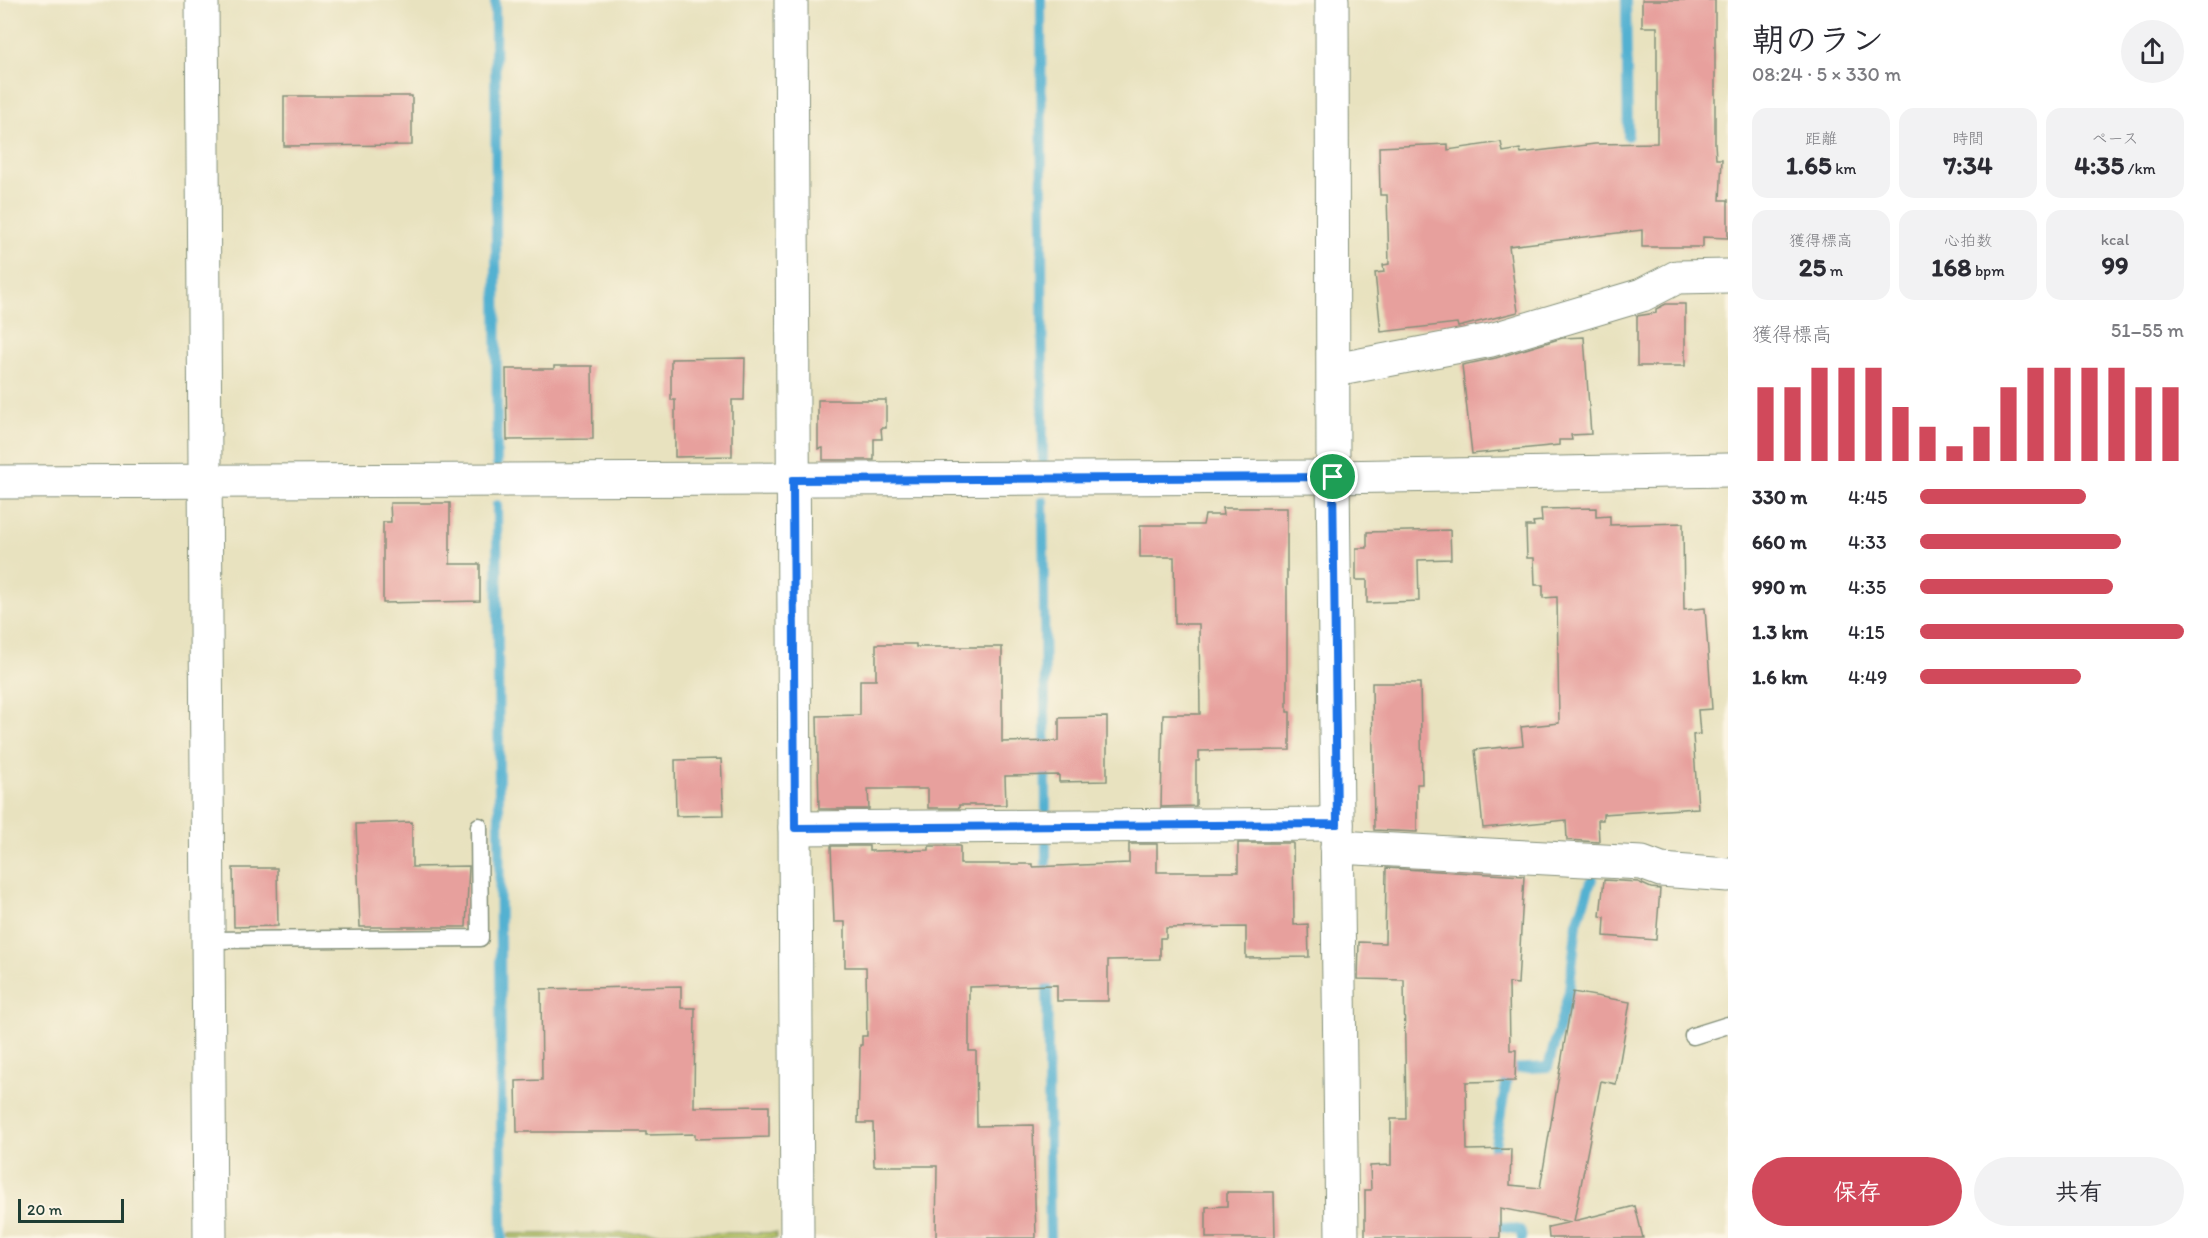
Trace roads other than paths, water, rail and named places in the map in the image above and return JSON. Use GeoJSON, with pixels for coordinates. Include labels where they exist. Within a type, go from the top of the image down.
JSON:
{"type":"FeatureCollection","features":[{"type":"Feature","properties":{"kind":"street"},"geometry":{"type":"LineString","coordinates":[[202,0],[210,1238]]}},
{"type":"Feature","properties":{"kind":"street"},"geometry":{"type":"LineString","coordinates":[[791,0],[796,1238]]}},
{"type":"Feature","properties":{"kind":"street"},"geometry":{"type":"LineString","coordinates":[[1332,0],[1335,370],[1333,477],[1342,1238]]}},
{"type":"Feature","properties":{"kind":"street"},"geometry":{"type":"LineString","coordinates":[[1335,370],[1491,340],[1642,295],[1677,277],[1728,276]]}},
{"type":"Feature","properties":{"kind":"street"},"geometry":{"type":"LineString","coordinates":[[0,483],[1333,477],[1728,470]]}},
{"type":"Feature","properties":{"kind":"street"},"geometry":{"type":"LineString","coordinates":[[795,828],[1337,836],[1642,863],[1661,870],[1728,875]]}},
{"type":"Feature","properties":{"kind":"lane"},"geometry":{"type":"LineString","coordinates":[[208,940],[480,938],[479,826]]}},
{"type":"Feature","properties":{"kind":"lane"},"geometry":{"type":"LineString","coordinates":[[1693,1036],[1728,1025]]}},
{"type":"Feature","properties":{"kind":"waterway"},"geometry":{"type":"LineString","coordinates":[[495,0],[497,464]]}},
{"type":"Feature","properties":{"kind":"waterway"},"geometry":{"type":"LineString","coordinates":[[1041,0],[1043,460]]}},
{"type":"Feature","properties":{"kind":"waterway"},"geometry":{"type":"LineString","coordinates":[[1626,0],[1628,136]]}},
{"type":"Feature","properties":{"kind":"waterway"},"geometry":{"type":"LineString","coordinates":[[1043,501],[1046,809]]}},
{"type":"Feature","properties":{"kind":"waterway"},"geometry":{"type":"LineString","coordinates":[[497,505],[502,1238]]}},
{"type":"Feature","properties":{"kind":"waterway"},"geometry":{"type":"LineString","coordinates":[[1046,844],[1046,881]]}},
{"type":"Feature","properties":{"kind":"waterway"},"geometry":{"type":"LineString","coordinates":[[1492,1161],[1509,1069],[1548,1067],[1569,991],[1577,923],[1592,879]]}},
{"type":"Feature","properties":{"kind":"waterway"},"geometry":{"type":"LineString","coordinates":[[1047,971],[1050,1238]]}},
{"type":"Feature","properties":{"kind":"waterway"},"geometry":{"type":"LineString","coordinates":[[1493,1219],[1493,1225],[1520,1230],[1522,1238]]}}]}
